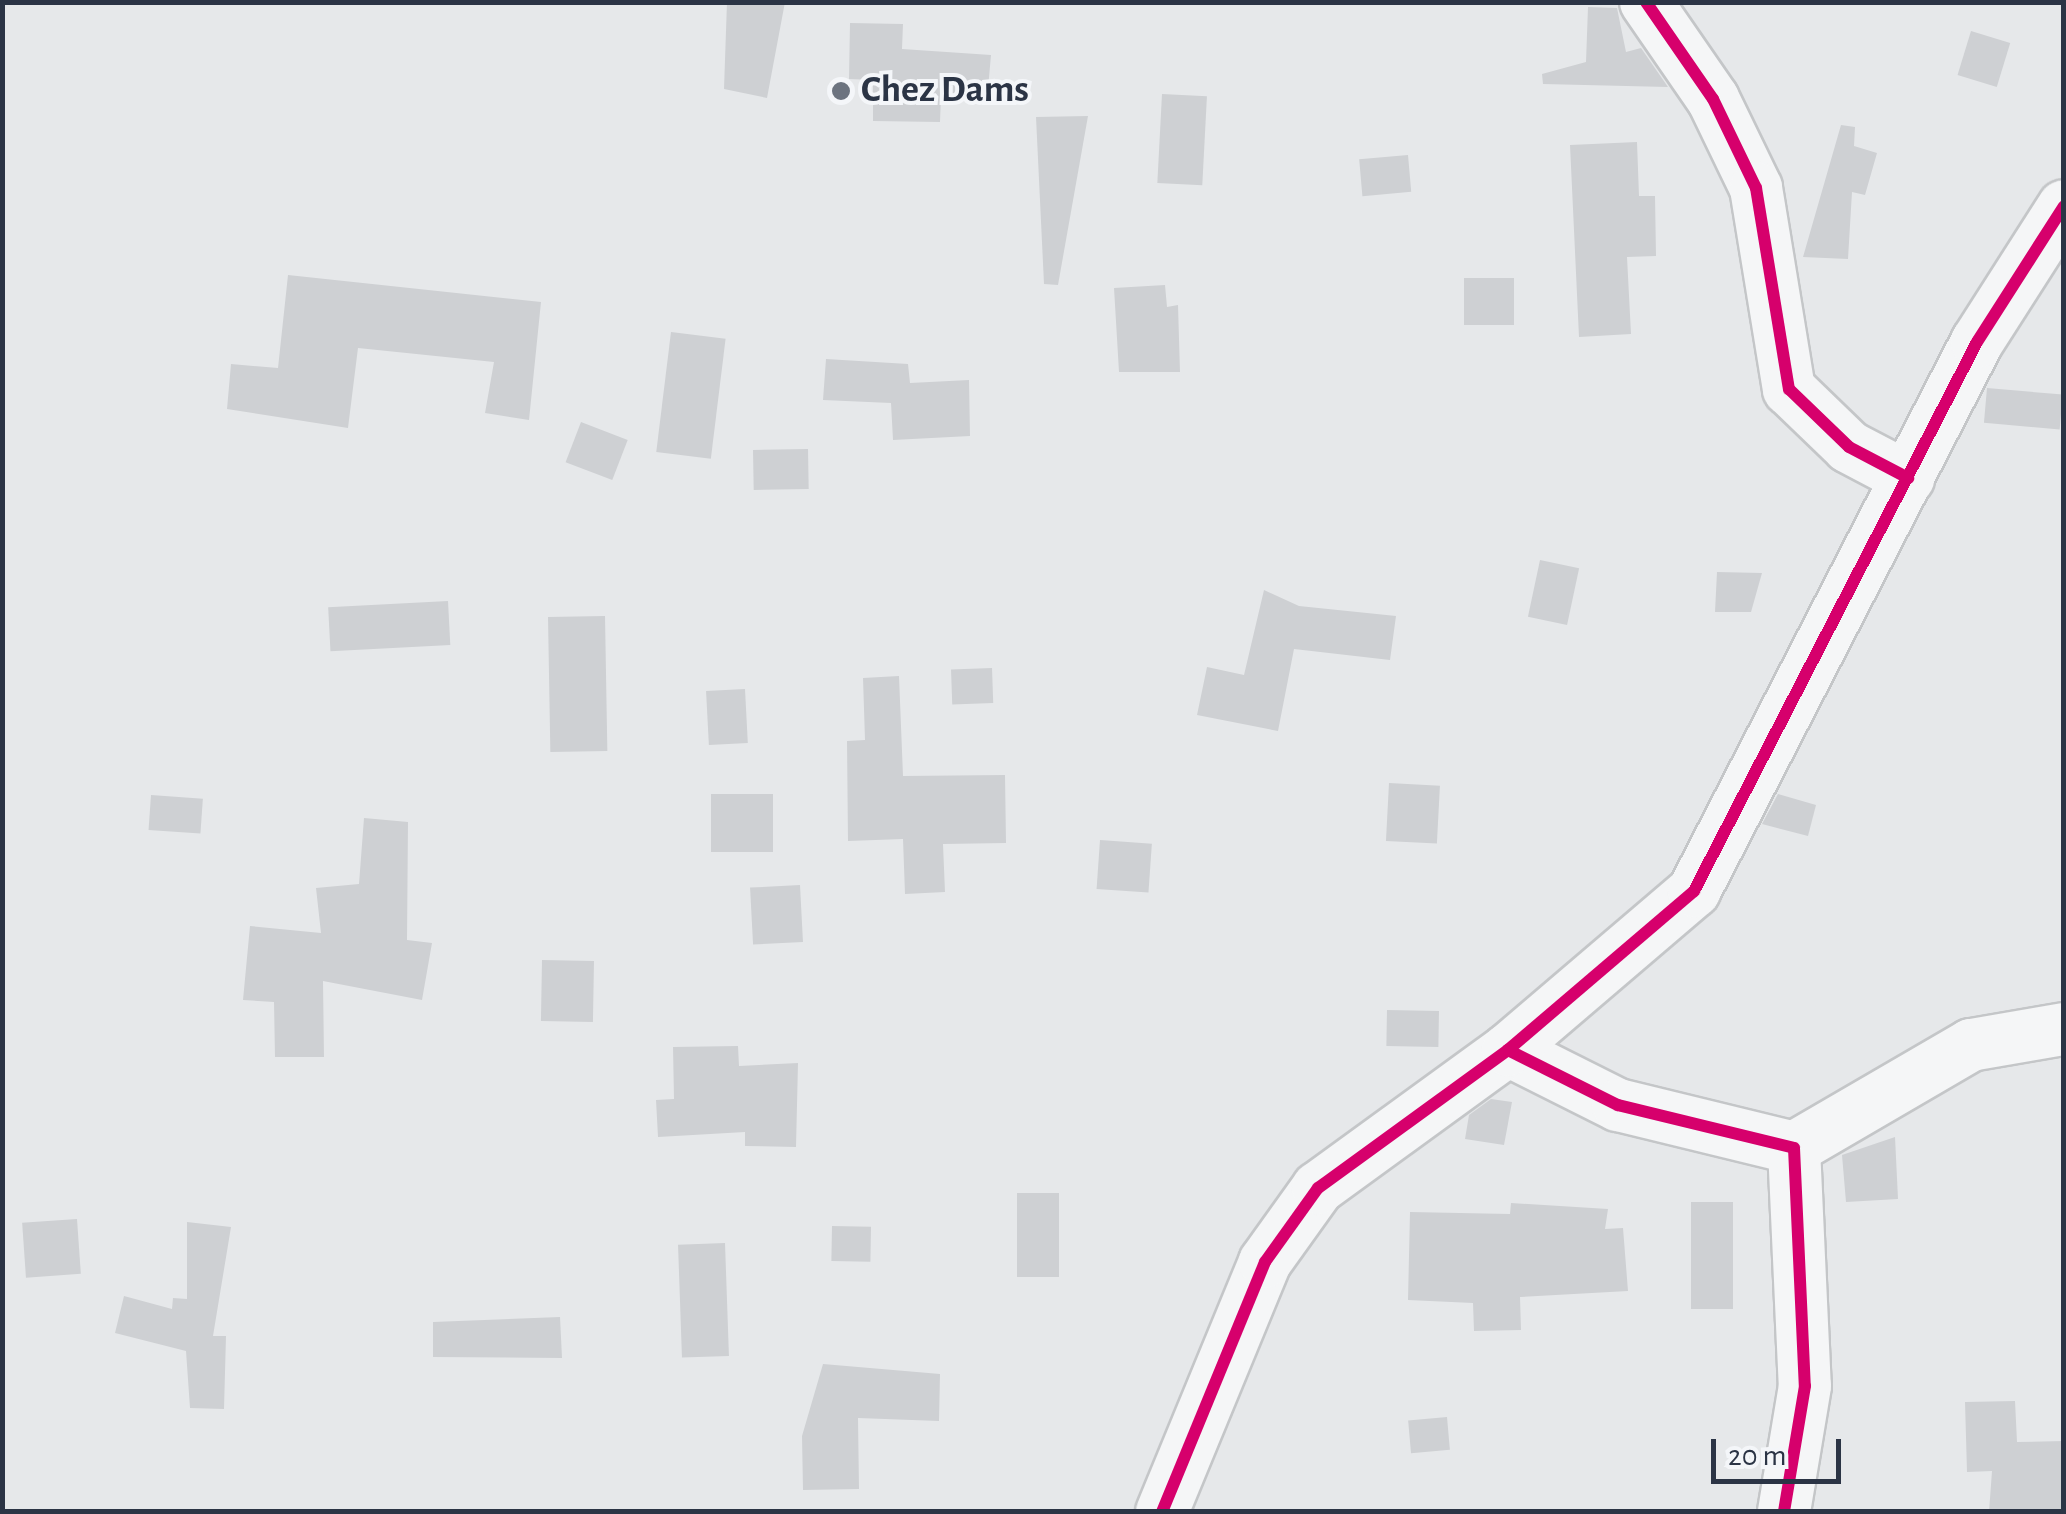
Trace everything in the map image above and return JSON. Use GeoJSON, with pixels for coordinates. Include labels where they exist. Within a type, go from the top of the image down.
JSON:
{"type":"FeatureCollection","features":[{"type":"Feature","properties":{"kind":"street"},"geometry":{"type":"LineString","coordinates":[[1646,2],[1714,99],[1756,188],[1789,389],[1849,447],[1908,478]]}},
{"type":"Feature","properties":{"kind":"street"},"geometry":{"type":"LineString","coordinates":[[1162,1512],[1264,1262],[1318,1188],[1508,1050],[1694,891],[1978,342],[2064,206]]}},
{"type":"Feature","properties":{"kind":"street"},"geometry":{"type":"LineString","coordinates":[[1508,1050],[1618,1105],[1794,1148],[1971,1045],[2064,1029]]}},
{"type":"Feature","properties":{"kind":"street"},"geometry":{"type":"LineString","coordinates":[[1784,1512],[1805,1386],[1794,1148]]}},
{"type":"Feature","properties":{"kind":"building"},"geometry":{"type":"Polygon","coordinates":[[[727,2],[785,2],[767,98],[724,89],[727,2]]]}},
{"type":"Feature","properties":{"kind":"building"},"geometry":{"type":"Polygon","coordinates":[[[1588,7],[1617,8],[1626,52],[1641,48],[1668,87],[1543,84],[1542,74],[1586,62],[1588,7]]]}},
{"type":"Feature","properties":{"kind":"building"},"geometry":{"type":"Polygon","coordinates":[[[850,23],[903,24],[902,49],[991,55],[987,100],[941,95],[940,122],[873,121],[873,80],[849,79],[850,23]]]}},
{"type":"Feature","properties":{"kind":"building"},"geometry":{"type":"Polygon","coordinates":[[[1971,31],[2010,43],[1997,87],[1958,75],[1971,31]]]}},
{"type":"Feature","properties":{"kind":"building"},"geometry":{"type":"Polygon","coordinates":[[[1162,94],[1207,96],[1202,185],[1157,183],[1162,94]]]}},
{"type":"Feature","properties":{"kind":"building"},"geometry":{"type":"Polygon","coordinates":[[[1088,116],[1058,285],[1044,284],[1036,117],[1088,116]]]}},
{"type":"Feature","properties":{"kind":"building"},"geometry":{"type":"Polygon","coordinates":[[[1841,125],[1855,127],[1854,146],[1877,153],[1865,195],[1852,192],[1848,259],[1803,257],[1841,125]]]}},
{"type":"Feature","properties":{"kind":"building"},"geometry":{"type":"Polygon","coordinates":[[[1637,142],[1639,196],[1655,196],[1656,256],[1627,257],[1631,334],[1579,337],[1570,145],[1637,142]]]}},
{"type":"Feature","properties":{"kind":"building"},"geometry":{"type":"Polygon","coordinates":[[[1408,155],[1411,192],[1362,196],[1359,159],[1408,155]]]}},
{"type":"Feature","properties":{"kind":"building"},"geometry":{"type":"Polygon","coordinates":[[[288,275],[541,302],[529,420],[485,413],[494,362],[358,348],[348,428],[227,409],[231,364],[278,368],[288,275]]]}},
{"type":"Feature","properties":{"kind":"building"},"geometry":{"type":"Polygon","coordinates":[[[1464,278],[1514,278],[1514,325],[1464,325],[1464,278]]]}},
{"type":"Feature","properties":{"kind":"building"},"geometry":{"type":"Polygon","coordinates":[[[1165,285],[1167,307],[1178,305],[1180,372],[1119,372],[1114,288],[1165,285]]]}},
{"type":"Feature","properties":{"kind":"building"},"geometry":{"type":"Polygon","coordinates":[[[671,332],[726,339],[711,459],[656,452],[671,332]]]}},
{"type":"Feature","properties":{"kind":"building"},"geometry":{"type":"Polygon","coordinates":[[[826,359],[908,364],[910,383],[969,380],[970,436],[893,440],[891,403],[823,400],[826,359]]]}},
{"type":"Feature","properties":{"kind":"building"},"geometry":{"type":"Polygon","coordinates":[[[1987,388],[2063,395],[2060,429],[1984,423],[1987,388]]]}},
{"type":"Feature","properties":{"kind":"building"},"geometry":{"type":"Polygon","coordinates":[[[581,422],[628,440],[612,480],[566,462],[581,422]]]}},
{"type":"Feature","properties":{"kind":"building"},"geometry":{"type":"Polygon","coordinates":[[[808,449],[809,489],[754,490],[753,450],[808,449]]]}},
{"type":"Feature","properties":{"kind":"building"},"geometry":{"type":"Polygon","coordinates":[[[1540,560],[1579,568],[1567,625],[1528,617],[1540,560]]]}},
{"type":"Feature","properties":{"kind":"building"},"geometry":{"type":"Polygon","coordinates":[[[1717,572],[1762,573],[1751,612],[1715,612],[1717,572]]]}},
{"type":"Feature","properties":{"kind":"building"},"geometry":{"type":"Polygon","coordinates":[[[1264,590],[1299,606],[1396,616],[1390,660],[1294,649],[1278,731],[1197,715],[1207,667],[1244,675],[1264,590]]]}},
{"type":"Feature","properties":{"kind":"building"},"geometry":{"type":"Polygon","coordinates":[[[448,601],[450,645],[330,651],[328,607],[448,601]]]}},
{"type":"Feature","properties":{"kind":"building"},"geometry":{"type":"Polygon","coordinates":[[[605,616],[607,751],[550,752],[548,617],[605,616]]]}},
{"type":"Feature","properties":{"kind":"building"},"geometry":{"type":"Polygon","coordinates":[[[992,668],[993,703],[952,704],[951,669],[992,668]]]}},
{"type":"Feature","properties":{"kind":"building"},"geometry":{"type":"Polygon","coordinates":[[[899,676],[903,776],[1005,775],[1006,843],[943,844],[945,892],[905,894],[903,839],[848,841],[847,741],[865,740],[863,678],[899,676]]]}},
{"type":"Feature","properties":{"kind":"building"},"geometry":{"type":"Polygon","coordinates":[[[745,689],[748,743],[709,745],[706,691],[745,689]]]}},
{"type":"Feature","properties":{"kind":"building"},"geometry":{"type":"Polygon","coordinates":[[[1389,783],[1440,786],[1437,844],[1386,841],[1389,783]]]}},
{"type":"Feature","properties":{"kind":"building"},"geometry":{"type":"Polygon","coordinates":[[[711,794],[773,794],[773,852],[711,852],[711,794]]]}},
{"type":"Feature","properties":{"kind":"building"},"geometry":{"type":"Polygon","coordinates":[[[1778,794],[1816,805],[1808,836],[1762,824],[1778,794]]]}},
{"type":"Feature","properties":{"kind":"building"},"geometry":{"type":"Polygon","coordinates":[[[151,795],[203,799],[200,834],[149,830],[151,795]]]}},
{"type":"Feature","properties":{"kind":"building"},"geometry":{"type":"Polygon","coordinates":[[[364,818],[408,822],[407,940],[432,943],[422,1000],[323,981],[324,1057],[275,1057],[274,1002],[243,1000],[250,926],[321,933],[316,888],[359,884],[364,818]]]}},
{"type":"Feature","properties":{"kind":"building"},"geometry":{"type":"Polygon","coordinates":[[[1100,840],[1152,844],[1148,893],[1097,889],[1100,840]]]}},
{"type":"Feature","properties":{"kind":"building"},"geometry":{"type":"Polygon","coordinates":[[[800,885],[803,942],[753,945],[750,888],[800,885]]]}},
{"type":"Feature","properties":{"kind":"building"},"geometry":{"type":"Polygon","coordinates":[[[542,960],[594,961],[593,1022],[541,1021],[542,960]]]}},
{"type":"Feature","properties":{"kind":"building"},"geometry":{"type":"Polygon","coordinates":[[[1387,1010],[1439,1011],[1438,1047],[1386,1046],[1387,1010]]]}},
{"type":"Feature","properties":{"kind":"building"},"geometry":{"type":"Polygon","coordinates":[[[738,1046],[739,1066],[798,1063],[796,1147],[745,1146],[745,1132],[658,1137],[656,1100],[674,1099],[673,1047],[738,1046]]]}},
{"type":"Feature","properties":{"kind":"building"},"geometry":{"type":"Polygon","coordinates":[[[1491,1099],[1512,1102],[1504,1145],[1465,1139],[1469,1115],[1491,1099]]]}},
{"type":"Feature","properties":{"kind":"building"},"geometry":{"type":"Polygon","coordinates":[[[1895,1137],[1898,1199],[1846,1202],[1842,1155],[1895,1137]]]}},
{"type":"Feature","properties":{"kind":"building"},"geometry":{"type":"Polygon","coordinates":[[[1017,1193],[1059,1193],[1059,1277],[1017,1277],[1017,1193]]]}},
{"type":"Feature","properties":{"kind":"building"},"geometry":{"type":"Polygon","coordinates":[[[1691,1202],[1733,1202],[1733,1309],[1691,1309],[1691,1202]]]}},
{"type":"Feature","properties":{"kind":"building"},"geometry":{"type":"Polygon","coordinates":[[[1511,1203],[1608,1209],[1605,1229],[1623,1228],[1628,1291],[1520,1297],[1521,1330],[1474,1331],[1473,1303],[1408,1300],[1410,1212],[1510,1214],[1511,1203]]]}},
{"type":"Feature","properties":{"kind":"building"},"geometry":{"type":"Polygon","coordinates":[[[77,1219],[81,1274],[26,1278],[22,1223],[77,1219]]]}},
{"type":"Feature","properties":{"kind":"building"},"geometry":{"type":"Polygon","coordinates":[[[187,1222],[231,1227],[213,1336],[226,1336],[224,1409],[190,1408],[186,1351],[115,1333],[124,1296],[172,1309],[173,1298],[187,1299],[187,1222]]]}},
{"type":"Feature","properties":{"kind":"building"},"geometry":{"type":"Polygon","coordinates":[[[832,1226],[871,1227],[870,1262],[831,1261],[832,1226]]]}},
{"type":"Feature","properties":{"kind":"building"},"geometry":{"type":"Polygon","coordinates":[[[725,1243],[729,1356],[682,1358],[678,1245],[725,1243]]]}},
{"type":"Feature","properties":{"kind":"building"},"geometry":{"type":"Polygon","coordinates":[[[560,1317],[562,1358],[433,1357],[433,1322],[560,1317]]]}},
{"type":"Feature","properties":{"kind":"building"},"geometry":{"type":"Polygon","coordinates":[[[823,1364],[940,1374],[939,1421],[858,1418],[859,1489],[803,1490],[802,1436],[823,1364]]]}},
{"type":"Feature","properties":{"kind":"building"},"geometry":{"type":"Polygon","coordinates":[[[2015,1401],[2017,1442],[2064,1441],[2064,1512],[1989,1512],[1992,1471],[1967,1472],[1965,1402],[2015,1401]]]}},
{"type":"Feature","properties":{"kind":"building"},"geometry":{"type":"Polygon","coordinates":[[[1447,1417],[1450,1450],[1411,1453],[1408,1420],[1447,1417]]]}},
{"type":"Feature","properties":{"kind":"cycle path"},"geometry":{"type":"LineString","coordinates":[[1646,2],[1713,99],[1756,188],[1789,389],[1849,447],[1908,478]]}},
{"type":"Feature","properties":{"kind":"cycle path"},"geometry":{"type":"LineString","coordinates":[[1162,1512],[1265,1262],[1318,1188],[1508,1050],[1694,891],[1977,342],[2064,206]]}},
{"type":"Feature","properties":{"kind":"cycle path"},"geometry":{"type":"LineString","coordinates":[[1508,1050],[1618,1105],[1794,1148],[1805,1386],[1784,1512]]}},
{"type":"Feature","properties":{"kind":"place","name":"Chez Dams"},"geometry":{"type":"Point","coordinates":[841,91]}}]}
